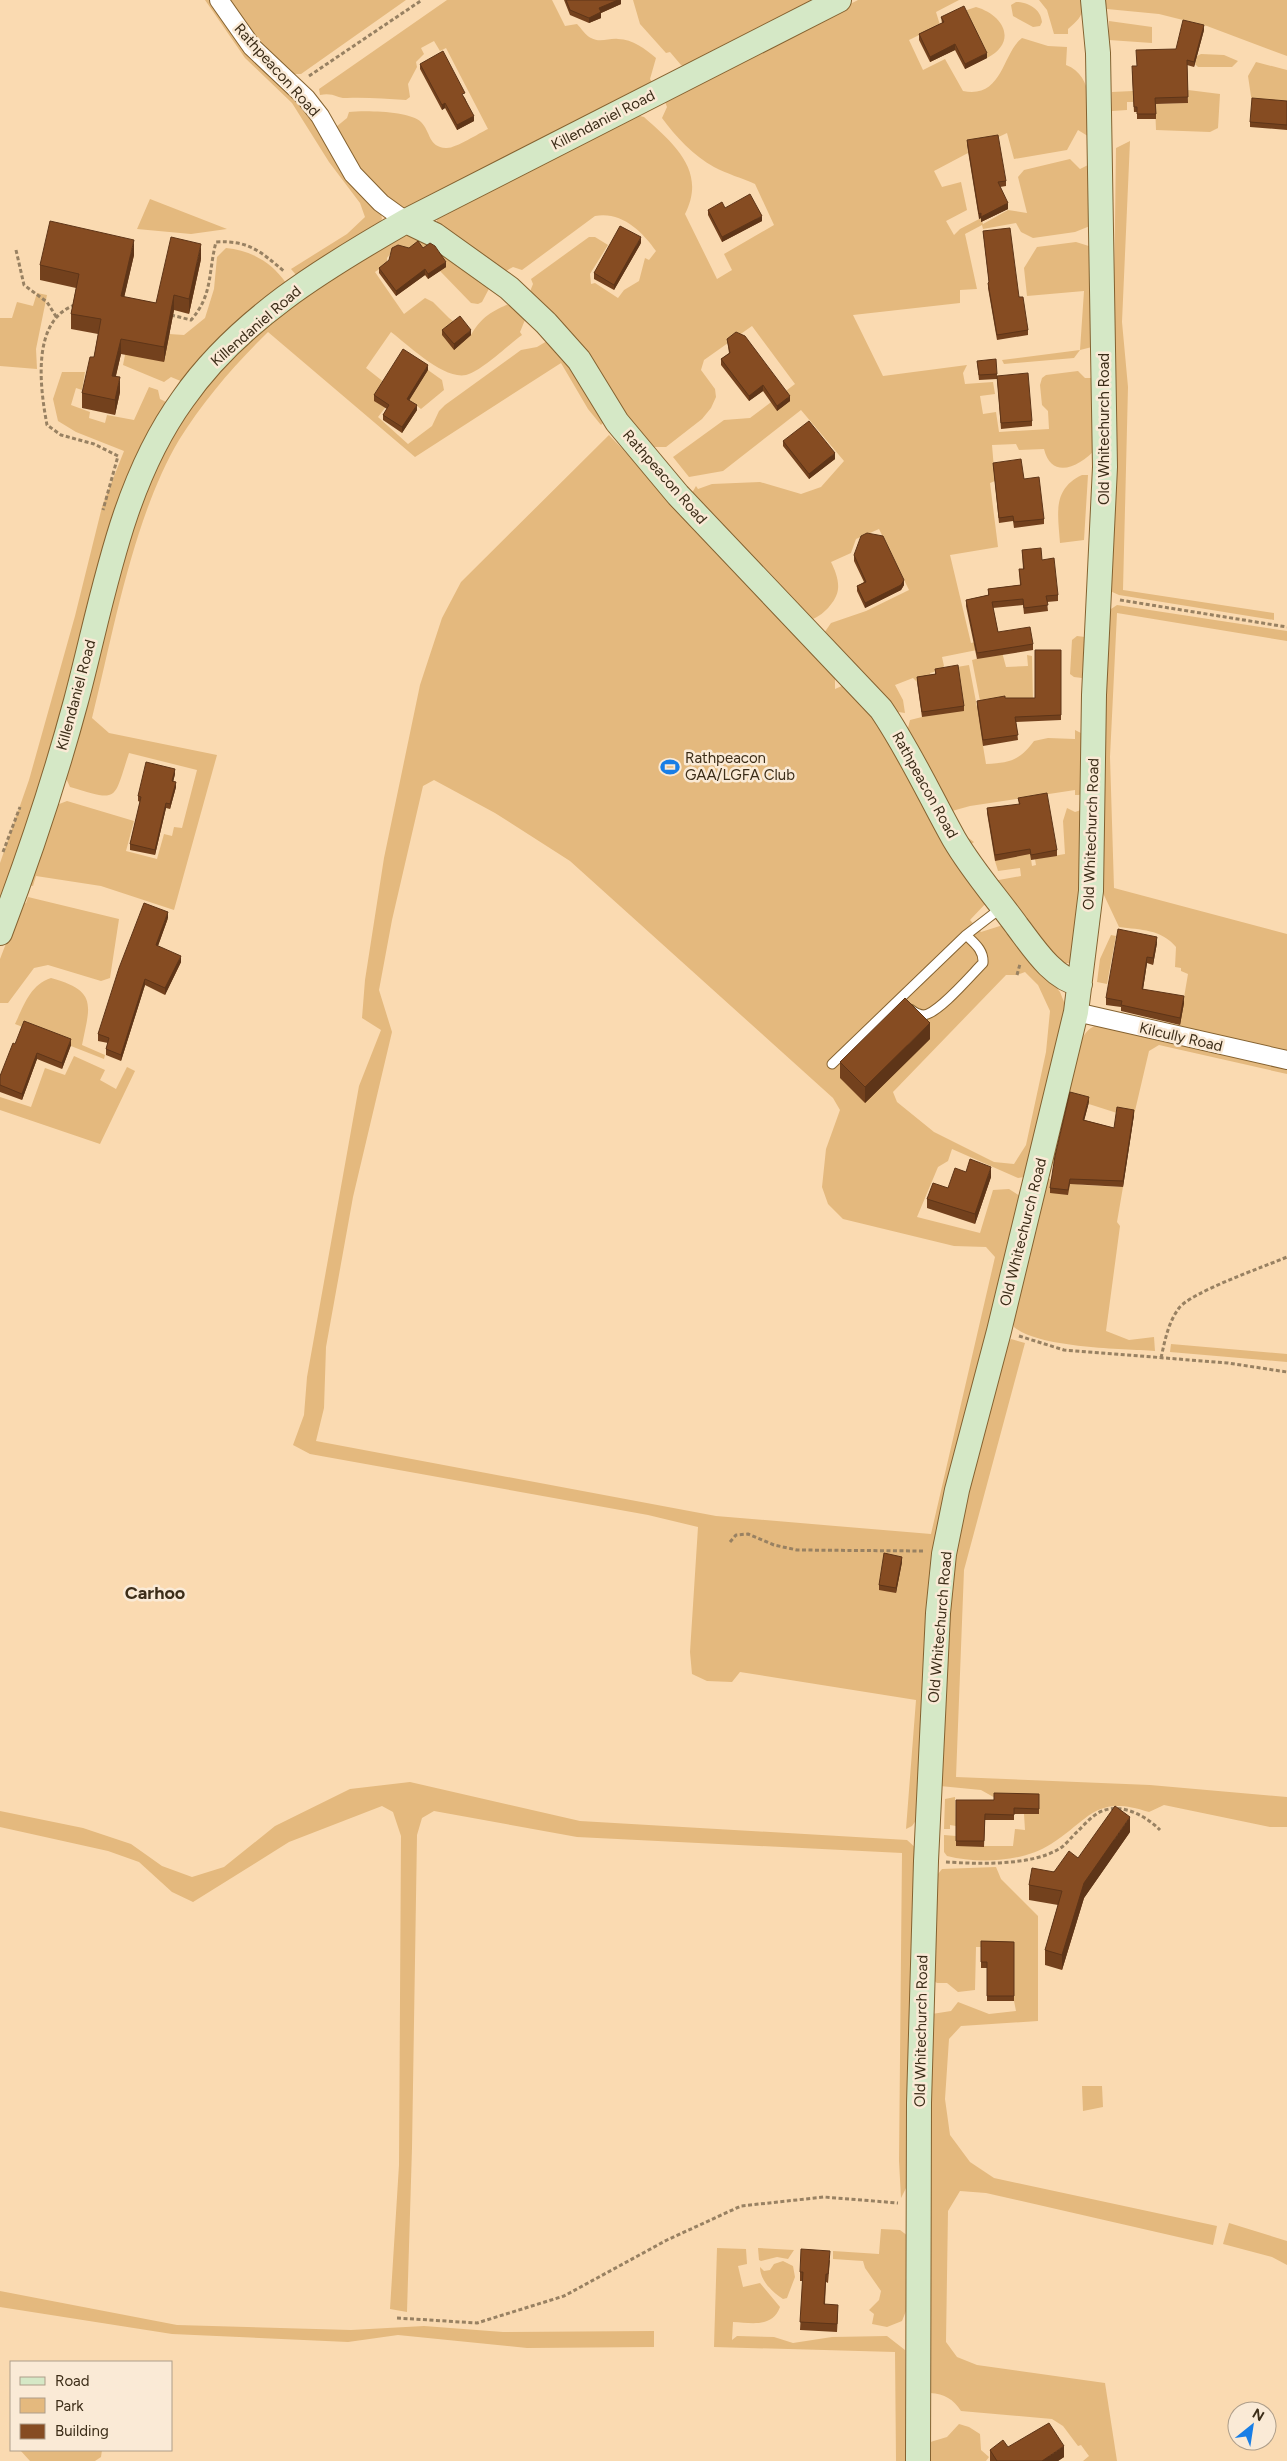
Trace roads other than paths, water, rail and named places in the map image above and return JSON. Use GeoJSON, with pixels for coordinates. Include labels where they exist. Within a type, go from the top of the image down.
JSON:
{"type":"FeatureCollection","features":[{"type":"Feature","properties":{"kind":"street","name":"Rathpeacon Road"},"geometry":{"type":"LineString","coordinates":[[219,0],[252,47],[306,98],[320,116],[353,174],[381,203],[406,221],[435,235],[509,288],[546,323],[579,360],[617,422],[678,495],[881,709],[904,746],[955,840],[1003,907],[1031,944],[1055,971],[1069,982],[1080,984]]}},
{"type":"Feature","properties":{"kind":"street","name":"Killendaniel Road"},"geometry":{"type":"LineString","coordinates":[[0,933],[34,840],[76,702],[98,611],[132,499],[169,421],[182,399],[205,371],[228,346],[279,303],[310,280],[406,221],[839,0]]}},
{"type":"Feature","properties":{"kind":"street","name":"Old Whitechurch Road"},"geometry":{"type":"LineString","coordinates":[[918,2461],[919,2103],[926,1861],[938,1613],[944,1554],[957,1490],[999,1331],[1076,1012],[1091,891],[1094,695],[1105,467],[1098,53],[1093,0]]}},
{"type":"Feature","properties":{"kind":"street","name":"Kilcully Road"},"geometry":{"type":"LineString","coordinates":[[1076,1012],[1287,1060]]}},
{"type":"Feature","properties":{"kind":"lane"},"geometry":{"type":"LineString","coordinates":[[832,1064],[966,935],[1003,907]]}},
{"type":"Feature","properties":{"kind":"lane"},"geometry":{"type":"LineString","coordinates":[[900,998],[914,1013],[924,1015],[935,1011],[983,963],[984,956],[966,935]]}},
{"type":"Feature","properties":{"kind":"place","name":"Rathpeacon GAA/LGFA Club"},"geometry":{"type":"Point","coordinates":[670,767]}},
{"type":"Feature","properties":{"kind":"district","name":"Carhoo"},"geometry":{"type":"Point","coordinates":[155,1593]}}]}
